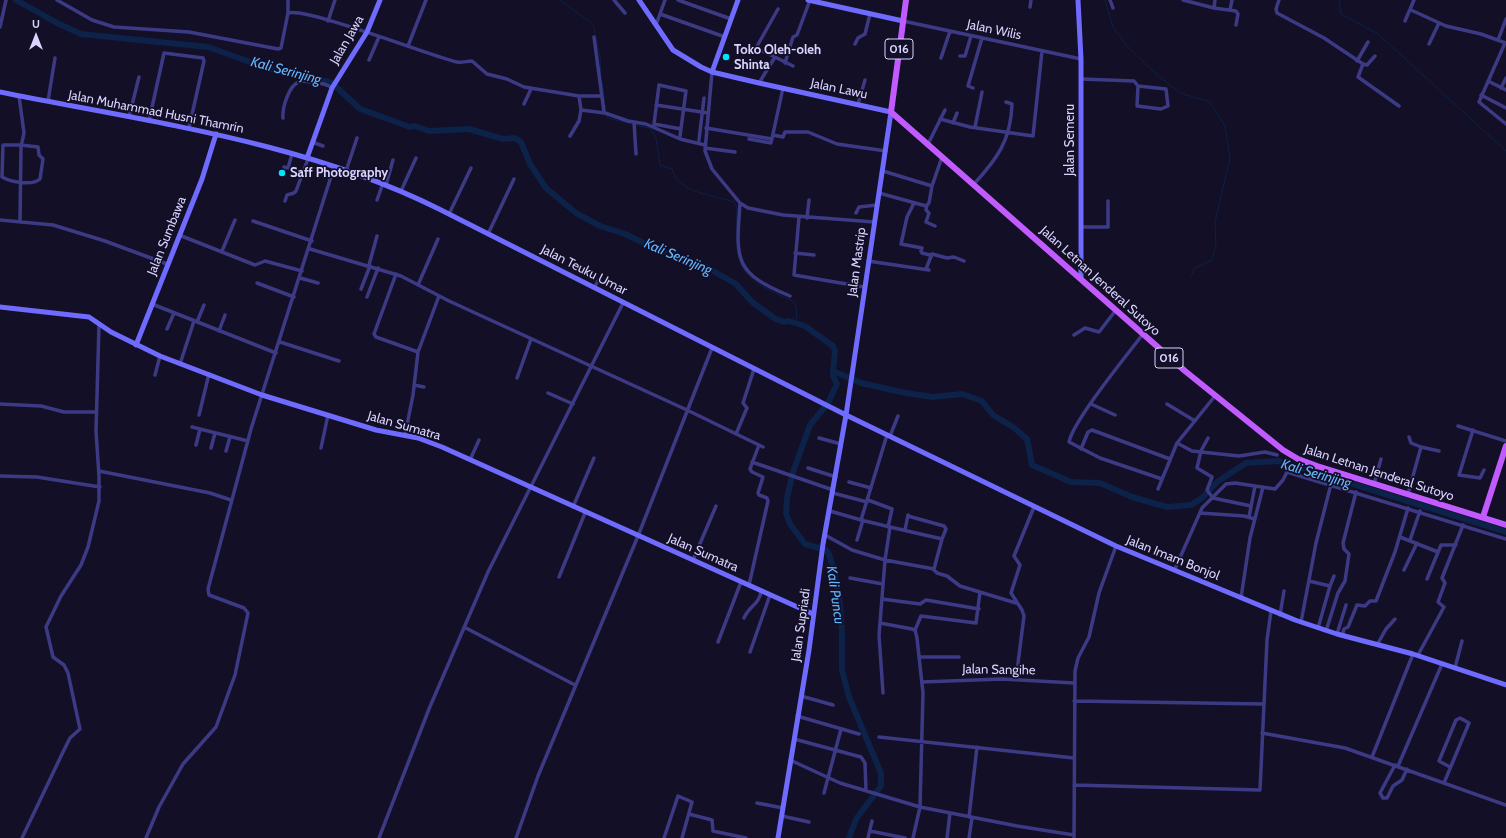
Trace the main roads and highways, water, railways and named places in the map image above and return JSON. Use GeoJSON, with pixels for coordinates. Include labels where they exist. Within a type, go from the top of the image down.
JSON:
{"type":"FeatureCollection","features":[{"type":"Feature","properties":{"kind":"main road","name":"Jalan Jawa"},"geometry":{"type":"LineString","coordinates":[[307,158],[332,88],[367,32],[380,0]]}},
{"type":"Feature","properties":{"kind":"main road","name":"Jalan Lawu"},"geometry":{"type":"LineString","coordinates":[[639,0],[679,55],[712,72],[891,112]]}},
{"type":"Feature","properties":{"kind":"main road"},"geometry":{"type":"LineString","coordinates":[[712,72],[738,0]]}},
{"type":"Feature","properties":{"kind":"main road"},"geometry":{"type":"LineString","coordinates":[[810,0],[903,21]]}},
{"type":"Feature","properties":{"kind":"main road","name":"016"},"geometry":{"type":"LineString","coordinates":[[891,112],[906,0]]}},
{"type":"Feature","properties":{"kind":"main road","name":"Jalan Semeru"},"geometry":{"type":"LineString","coordinates":[[1078,0],[1081,59],[1081,279]]}},
{"type":"Feature","properties":{"kind":"main road","name":"Jalan Muhammad Husni Thamrin"},"geometry":{"type":"LineString","coordinates":[[0,92],[189,128],[307,158]]}},
{"type":"Feature","properties":{"kind":"main road","name":"016"},"geometry":{"type":"LineString","coordinates":[[892,99],[896,111],[902,120]]}},
{"type":"Feature","properties":{"kind":"main road","name":"Jalan Letnan Jenderal Sutoyo"},"geometry":{"type":"LineString","coordinates":[[891,112],[902,120],[1143,334],[1215,396],[1283,450],[1317,468],[1408,494],[1506,525]]}},
{"type":"Feature","properties":{"kind":"main road","name":"Jalan Mastrip"},"geometry":{"type":"LineString","coordinates":[[846,415],[891,112]]}},
{"type":"Feature","properties":{"kind":"main road","name":"Jalan Sumbawa"},"geometry":{"type":"LineString","coordinates":[[136,345],[202,179],[216,134]]}},
{"type":"Feature","properties":{"kind":"main road","name":"Jalan Teuku Umar"},"geometry":{"type":"LineString","coordinates":[[307,158],[401,191],[846,415]]}},
{"type":"Feature","properties":{"kind":"main road","name":"Jalan Sumatra"},"geometry":{"type":"LineString","coordinates":[[0,307],[86,316],[98,325],[160,356],[262,395],[376,430],[405,435],[436,445],[813,614]]}},
{"type":"Feature","properties":{"kind":"main road","name":"Jalan Imam Bonjol"},"geometry":{"type":"LineString","coordinates":[[846,415],[1116,546],[1175,569],[1271,611],[1340,635],[1416,655],[1506,685]]}},
{"type":"Feature","properties":{"kind":"main road","name":"Jalan Supriadi"},"geometry":{"type":"LineString","coordinates":[[778,838],[801,696],[823,544],[836,478],[846,415]]}},
{"type":"Feature","properties":{"kind":"main road"},"geometry":{"type":"LineString","coordinates":[[1483,517],[1506,446]]}},
{"type":"Feature","properties":{"kind":"waterway","name":"Kali Serinjing"},"geometry":{"type":"LineString","coordinates":[[16,0],[57,23],[81,34],[208,47],[273,70],[332,83],[360,109],[410,127],[415,126],[429,131],[469,129],[503,139],[515,138],[521,142],[530,164],[546,188],[576,213],[600,226],[625,234],[658,250],[704,266],[736,284],[752,302],[774,318],[784,322],[789,321],[805,326],[833,346],[835,351],[833,371],[861,383],[906,393],[933,397],[962,394],[982,401],[993,415],[1013,427],[1027,439],[1032,465],[1071,482],[1100,483],[1132,497],[1167,507],[1191,505],[1202,498],[1217,482],[1246,463],[1279,461],[1506,532]]}},
{"type":"Feature","properties":{"kind":"waterway"},"geometry":{"type":"LineString","coordinates":[[560,0],[593,24],[600,57],[601,78]]}},
{"type":"Feature","properties":{"kind":"waterway"},"geometry":{"type":"LineString","coordinates":[[1105,0],[1113,27],[1128,47],[1157,75],[1180,93],[1210,102],[1225,126],[1230,158],[1215,222],[1216,245],[1212,260],[1195,268],[1191,276]]}},
{"type":"Feature","properties":{"kind":"waterway"},"geometry":{"type":"LineString","coordinates":[[1339,0],[1341,14],[1378,34],[1506,151]]}},
{"type":"Feature","properties":{"kind":"waterway"},"geometry":{"type":"LineString","coordinates":[[602,81],[606,111]]}},
{"type":"Feature","properties":{"kind":"waterway"},"geometry":{"type":"LineString","coordinates":[[607,114],[607,118],[632,124]]}},
{"type":"Feature","properties":{"kind":"waterway"},"geometry":{"type":"LineString","coordinates":[[635,125],[650,128],[656,138],[660,165],[672,169],[675,177],[681,183],[697,192],[734,202],[737,207],[737,244],[742,268],[749,276],[760,284],[793,301],[796,306],[797,323]]}},
{"type":"Feature","properties":{"kind":"waterway","name":"Kali Puncu"},"geometry":{"type":"LineString","coordinates":[[833,371],[833,376],[837,384],[828,403],[810,425],[793,472],[787,498],[786,513],[790,524],[805,544],[826,550],[829,554],[834,570],[840,604],[842,670],[849,697],[881,773],[881,786],[856,819],[849,838]]}},
{"type":"Feature","properties":{"kind":"place","name":"Toko Oleh-oleh Shinta"},"geometry":{"type":"Point","coordinates":[726,57]}},
{"type":"Feature","properties":{"kind":"place","name":"Saff Photography"},"geometry":{"type":"Point","coordinates":[282,173]}}]}
